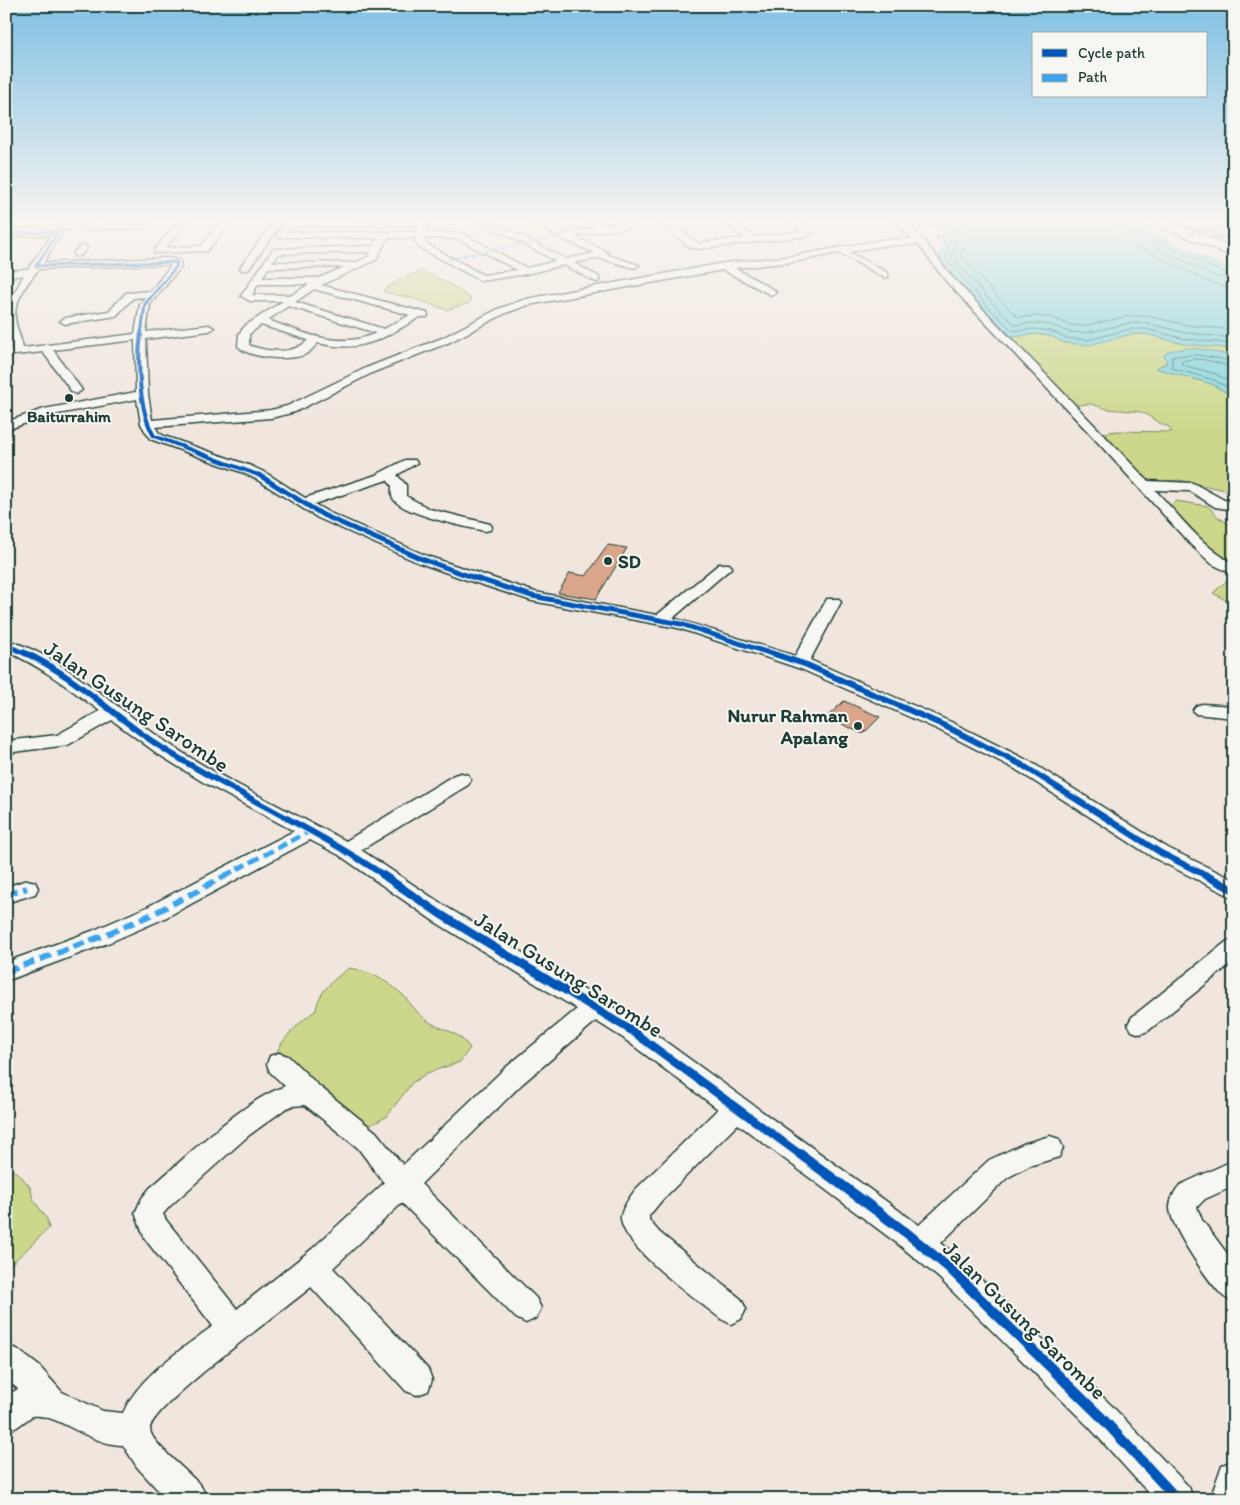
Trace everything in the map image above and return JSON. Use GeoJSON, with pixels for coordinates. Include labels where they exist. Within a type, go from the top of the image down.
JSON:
{"type":"FeatureCollection","features":[{"type":"Feature","properties":{"kind":"street"},"geometry":{"type":"LineString","coordinates":[[18,351],[10,314],[22,291]]}},
{"type":"Feature","properties":{"kind":"street"},"geometry":{"type":"LineString","coordinates":[[154,291],[143,310],[139,357],[147,424],[154,436],[262,476],[323,515],[422,559],[505,588],[558,602],[706,630],[800,663],[936,722],[1022,765],[1162,853],[1234,890]]}},
{"type":"Feature","properties":{"kind":"street"},"geometry":{"type":"LineString","coordinates":[[250,291],[247,297],[291,300],[384,332]]}},
{"type":"Feature","properties":{"kind":"street"},"geometry":{"type":"LineString","coordinates":[[304,291],[249,328],[244,334],[243,346],[246,349],[259,352],[300,352],[316,339]]}},
{"type":"Feature","properties":{"kind":"street"},"geometry":{"type":"LineString","coordinates":[[344,291],[431,317]]}},
{"type":"Feature","properties":{"kind":"street"},"geometry":{"type":"LineString","coordinates":[[147,424],[271,414],[286,411],[370,370],[446,340],[516,305],[583,291]]}},
{"type":"Feature","properties":{"kind":"street"},"geometry":{"type":"LineString","coordinates":[[961,291],[1196,542],[1217,561],[1234,570]]}},
{"type":"Feature","properties":{"kind":"street"},"geometry":{"type":"LineString","coordinates":[[65,321],[112,314],[130,295],[152,294]]}},
{"type":"Feature","properties":{"kind":"street"},"geometry":{"type":"LineString","coordinates":[[260,321],[316,339],[355,344],[419,314]]}},
{"type":"Feature","properties":{"kind":"street"},"geometry":{"type":"LineString","coordinates":[[6,353],[209,328]]}},
{"type":"Feature","properties":{"kind":"street"},"geometry":{"type":"LineString","coordinates":[[45,347],[76,390]]}},
{"type":"Feature","properties":{"kind":"street"},"geometry":{"type":"LineString","coordinates":[[6,426],[44,412],[142,394]]}},
{"type":"Feature","properties":{"kind":"street"},"geometry":{"type":"LineString","coordinates":[[302,503],[388,475],[410,463]]}},
{"type":"Feature","properties":{"kind":"street"},"geometry":{"type":"LineString","coordinates":[[388,475],[399,485],[399,497],[406,503],[449,518],[485,527]]}},
{"type":"Feature","properties":{"kind":"street"},"geometry":{"type":"LineString","coordinates":[[1144,485],[1193,487],[1223,505],[1234,506]]}},
{"type":"Feature","properties":{"kind":"street"},"geometry":{"type":"LineString","coordinates":[[661,620],[724,567]]}},
{"type":"Feature","properties":{"kind":"street"},"geometry":{"type":"LineString","coordinates":[[800,663],[833,602]]}},
{"type":"Feature","properties":{"kind":"street","name":"Jalan Gusung Sarombe"},"geometry":{"type":"LineString","coordinates":[[6,645],[29,655],[61,674],[165,750],[210,777],[346,850],[440,914],[632,1031],[920,1244],[948,1267],[1058,1375],[1177,1499]]}},
{"type":"Feature","properties":{"kind":"street"},"geometry":{"type":"LineString","coordinates":[[1202,710],[1234,712]]}},
{"type":"Feature","properties":{"kind":"street"},"geometry":{"type":"LineString","coordinates":[[6,747],[61,741],[114,711]]}},
{"type":"Feature","properties":{"kind":"street"},"geometry":{"type":"LineString","coordinates":[[346,850],[461,780]]}},
{"type":"Feature","properties":{"kind":"street"},"geometry":{"type":"LineString","coordinates":[[6,972],[100,937],[148,916],[310,831]]}},
{"type":"Feature","properties":{"kind":"street"},"geometry":{"type":"LineString","coordinates":[[6,896],[26,888]]}},
{"type":"Feature","properties":{"kind":"street"},"geometry":{"type":"LineString","coordinates":[[1140,1024],[1234,948]]}},
{"type":"Feature","properties":{"kind":"street"},"geometry":{"type":"LineString","coordinates":[[190,1499],[138,1443],[134,1429],[141,1411],[165,1384],[282,1294],[402,1184],[504,1086],[594,1009]]}},
{"type":"Feature","properties":{"kind":"street"},"geometry":{"type":"LineString","coordinates":[[279,1064],[310,1094],[367,1140],[402,1184],[526,1308]]}},
{"type":"Feature","properties":{"kind":"street"},"geometry":{"type":"LineString","coordinates":[[235,1330],[155,1229],[149,1213],[160,1197],[239,1128],[284,1097],[310,1094]]}},
{"type":"Feature","properties":{"kind":"street"},"geometry":{"type":"LineString","coordinates":[[731,1308],[648,1242],[639,1231],[634,1214],[639,1205],[652,1191],[736,1108]]}},
{"type":"Feature","properties":{"kind":"street"},"geometry":{"type":"LineString","coordinates":[[920,1244],[998,1169],[1023,1156],[1050,1148]]}},
{"type":"Feature","properties":{"kind":"street"},"geometry":{"type":"LineString","coordinates":[[1234,1172],[1192,1193],[1185,1199],[1183,1206],[1188,1224],[1234,1287]]}},
{"type":"Feature","properties":{"kind":"street"},"geometry":{"type":"LineString","coordinates":[[312,1266],[417,1380]]}},
{"type":"Feature","properties":{"kind":"street"},"geometry":{"type":"LineString","coordinates":[[6,1360],[28,1377],[50,1401]]}},
{"type":"Feature","properties":{"kind":"street"},"geometry":{"type":"LineString","coordinates":[[6,1416],[28,1401],[40,1399],[50,1401],[93,1424],[106,1428],[134,1429]]}},
{"type":"Feature","properties":{"kind":"street"},"geometry":{"type":"LineString","coordinates":[[1226,1499],[1234,1477]]}},
{"type":"Feature","properties":{"kind":"green space"},"geometry":{"type":"Polygon","coordinates":[[[460,291],[471,299],[469,303],[447,310],[415,299],[384,292],[460,291]]]}},
{"type":"Feature","properties":{"kind":"green space"},"geometry":{"type":"Polygon","coordinates":[[[1035,334],[1051,336],[1065,343],[1093,342],[1132,334],[1146,334],[1184,344],[1234,349],[1234,357],[1228,354],[1167,362],[1156,368],[1212,384],[1234,397],[1234,492],[1179,480],[1145,483],[1103,433],[1117,431],[1172,432],[1168,426],[1142,412],[1107,409],[1091,404],[1076,405],[1069,403],[1011,337],[1035,334]]]}},
{"type":"Feature","properties":{"kind":"green space"},"geometry":{"type":"Polygon","coordinates":[[[1176,501],[1208,506],[1218,517],[1234,527],[1234,569],[1218,561],[1166,502],[1171,505],[1176,501]]]}},
{"type":"Feature","properties":{"kind":"green space"},"geometry":{"type":"Polygon","coordinates":[[[1234,576],[1234,605],[1213,593],[1234,576]]]}},
{"type":"Feature","properties":{"kind":"green space"},"geometry":{"type":"Polygon","coordinates":[[[349,968],[371,974],[385,981],[404,996],[425,1019],[460,1037],[470,1048],[460,1062],[427,1073],[412,1083],[386,1117],[363,1129],[275,1055],[292,1030],[316,1010],[320,997],[328,986],[349,968]]]}},
{"type":"Feature","properties":{"kind":"green space"},"geometry":{"type":"Polygon","coordinates":[[[6,1167],[19,1174],[30,1187],[33,1199],[47,1219],[49,1228],[6,1269],[6,1167]]]}},
{"type":"Feature","properties":{"kind":"water"},"geometry":{"type":"Polygon","coordinates":[[[967,291],[1234,291],[1234,349],[1184,344],[1146,334],[1132,334],[1089,345],[1065,343],[1051,336],[1035,334],[1011,337],[967,291]]]}},
{"type":"Feature","properties":{"kind":"water"},"geometry":{"type":"Polygon","coordinates":[[[1187,348],[1208,350],[1234,357],[1234,397],[1212,384],[1155,368],[1167,363],[1164,355],[1169,351],[1187,348]]]}},
{"type":"Feature","properties":{"kind":"building"},"geometry":{"type":"Polygon","coordinates":[[[608,545],[627,548],[596,599],[558,593],[570,573],[586,576],[608,545]]]}},
{"type":"Feature","properties":{"kind":"building","name":"Nurur Rahman Apalang"},"geometry":{"type":"Polygon","coordinates":[[[844,701],[880,717],[863,734],[827,717],[844,701]]]}},
{"type":"Feature","properties":{"kind":"marked path"},"geometry":{"type":"LineString","coordinates":[[6,972],[100,937],[155,913],[310,831]]}},
{"type":"Feature","properties":{"kind":"marked path"},"geometry":{"type":"LineString","coordinates":[[6,895],[27,888]]}},
{"type":"Feature","properties":{"kind":"cycle path"},"geometry":{"type":"LineString","coordinates":[[156,291],[145,304],[139,347],[142,394],[147,424],[154,436],[246,469],[261,476],[323,515],[422,559],[469,576],[532,596],[681,624],[807,665],[945,726],[1022,765],[1161,853],[1234,890]]}},
{"type":"Feature","properties":{"kind":"cycle path"},"geometry":{"type":"LineString","coordinates":[[6,645],[29,655],[61,674],[165,750],[210,777],[346,850],[440,914],[632,1031],[908,1234],[948,1267],[1100,1416],[1177,1499]]}},
{"type":"Feature","properties":{"kind":"place","name":"Baiturrahim"},"geometry":{"type":"Point","coordinates":[69,398]}},
{"type":"Feature","properties":{"kind":"place","name":"SD"},"geometry":{"type":"Point","coordinates":[608,561]}},
{"type":"Feature","properties":{"kind":"place","name":"Nurur Rahman Apalang"},"geometry":{"type":"Point","coordinates":[858,726]}}]}
